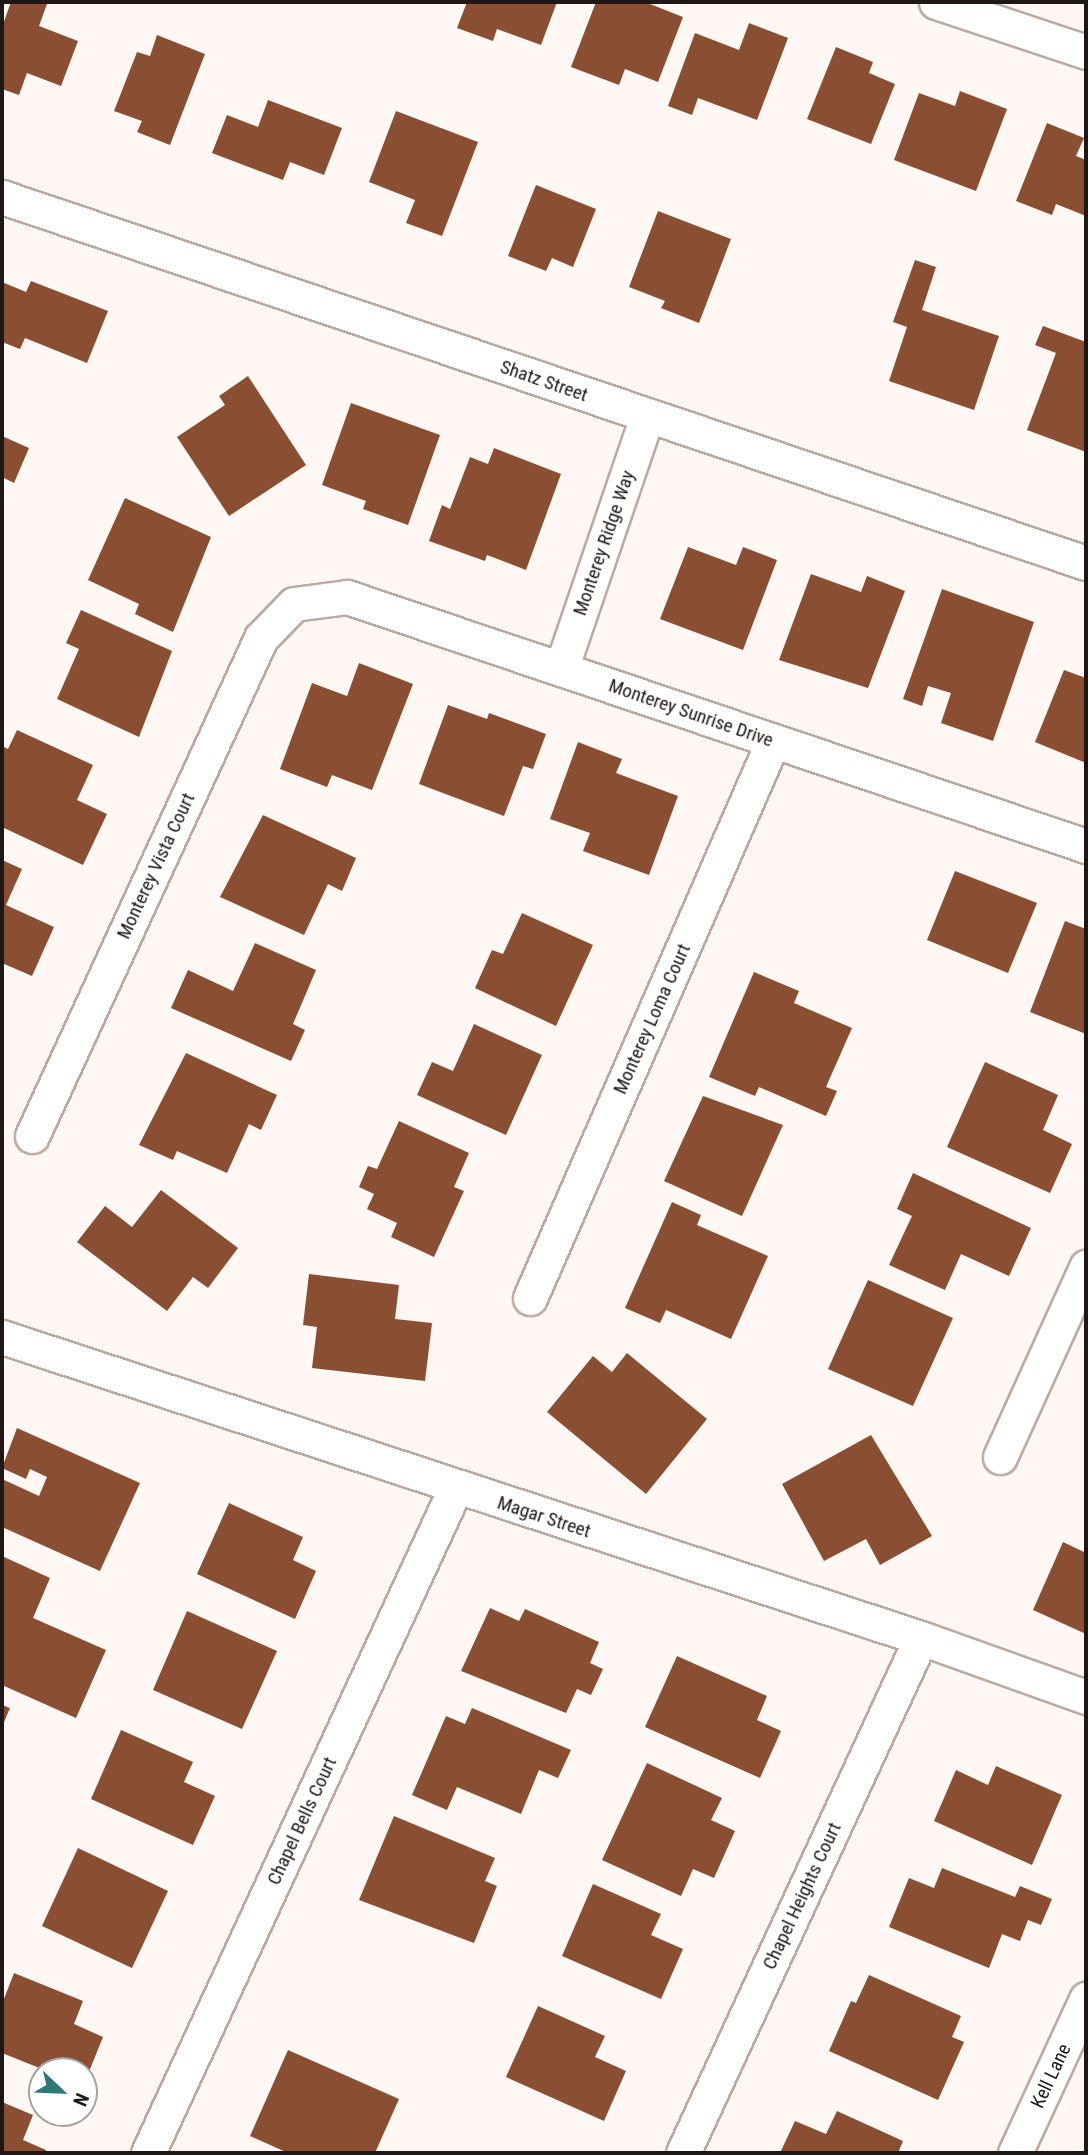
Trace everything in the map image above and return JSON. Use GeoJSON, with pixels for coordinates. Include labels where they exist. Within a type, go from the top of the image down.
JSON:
{"type":"FeatureCollection","features":[{"type":"Feature","properties":{"kind":"street"},"geometry":{"type":"LineString","coordinates":[[936,2],[1086,52]]}},
{"type":"Feature","properties":{"kind":"street","name":"Shatz Street"},"geometry":{"type":"LineString","coordinates":[[2,197],[1086,563]]}},
{"type":"Feature","properties":{"kind":"street","name":"Monterey Ridge Way"},"geometry":{"type":"LineString","coordinates":[[561,669],[648,416]]}},
{"type":"Feature","properties":{"kind":"street","name":"Monterey Sunrise Drive"},"geometry":{"type":"LineString","coordinates":[[294,604],[348,597],[1086,846]]}},
{"type":"Feature","properties":{"kind":"street","name":"Monterey Vista Court"},"geometry":{"type":"LineString","coordinates":[[32,1136],[261,638],[294,604]]}},
{"type":"Feature","properties":{"kind":"street","name":"Monterey Loma Court"},"geometry":{"type":"LineString","coordinates":[[530,1298],[774,741]]}},
{"type":"Feature","properties":{"kind":"street"},"geometry":{"type":"LineString","coordinates":[[1000,1457],[1086,1267]]}},
{"type":"Feature","properties":{"kind":"street","name":"Magar Street"},"geometry":{"type":"LineString","coordinates":[[2,1337],[455,1489],[921,1638],[1086,1697]]}},
{"type":"Feature","properties":{"kind":"street","name":"Chapel Bells Court"},"geometry":{"type":"LineString","coordinates":[[148,2153],[455,1489]]}},
{"type":"Feature","properties":{"kind":"street","name":"Chapel Heights Court"},"geometry":{"type":"LineString","coordinates":[[683,2153],[921,1638]]}},
{"type":"Feature","properties":{"kind":"street","name":"Kell Lane"},"geometry":{"type":"LineString","coordinates":[[1015,2153],[1086,1999]]}},
{"type":"Feature","properties":{"kind":"building"},"geometry":{"type":"Polygon","coordinates":[[[11,2],[47,4],[39,26],[78,41],[61,86],[27,73],[19,95],[2,89],[2,27],[11,2]]]}},
{"type":"Feature","properties":{"kind":"building"},"geometry":{"type":"Polygon","coordinates":[[[467,2],[557,2],[541,45],[497,29],[493,41],[457,28],[467,2]]]}},
{"type":"Feature","properties":{"kind":"building"},"geometry":{"type":"Polygon","coordinates":[[[596,2],[645,2],[683,17],[658,82],[625,69],[619,85],[571,67],[596,2]]]}},
{"type":"Feature","properties":{"kind":"building"},"geometry":{"type":"Polygon","coordinates":[[[749,23],[788,38],[757,120],[698,98],[692,115],[668,106],[695,33],[739,50],[749,23]]]}},
{"type":"Feature","properties":{"kind":"building"},"geometry":{"type":"Polygon","coordinates":[[[157,35],[205,54],[170,145],[137,132],[142,121],[114,111],[137,52],[150,56],[157,35]]]}},
{"type":"Feature","properties":{"kind":"building"},"geometry":{"type":"Polygon","coordinates":[[[836,47],[873,62],[869,73],[895,84],[871,144],[807,119],[836,47]]]}},
{"type":"Feature","properties":{"kind":"building"},"geometry":{"type":"Polygon","coordinates":[[[960,91],[1007,109],[976,191],[894,160],[919,93],[955,106],[960,91]]]}},
{"type":"Feature","properties":{"kind":"building"},"geometry":{"type":"Polygon","coordinates":[[[268,100],[342,128],[324,175],[290,162],[283,180],[212,153],[227,115],[258,127],[268,100]]]}},
{"type":"Feature","properties":{"kind":"building"},"geometry":{"type":"Polygon","coordinates":[[[396,111],[478,142],[442,236],[406,223],[415,200],[369,182],[396,111]]]}},
{"type":"Feature","properties":{"kind":"building"},"geometry":{"type":"Polygon","coordinates":[[[1047,123],[1084,138],[1076,156],[1086,160],[1086,216],[1056,204],[1052,215],[1016,201],[1047,123]]]}},
{"type":"Feature","properties":{"kind":"building"},"geometry":{"type":"Polygon","coordinates":[[[536,185],[596,209],[573,267],[552,258],[546,271],[508,256],[536,185]]]}},
{"type":"Feature","properties":{"kind":"building"},"geometry":{"type":"Polygon","coordinates":[[[658,211],[731,239],[699,323],[661,308],[665,301],[629,287],[658,211]]]}},
{"type":"Feature","properties":{"kind":"building"},"geometry":{"type":"Polygon","coordinates":[[[915,260],[936,267],[922,310],[999,336],[974,410],[889,381],[907,327],[893,322],[915,260]]]}},
{"type":"Feature","properties":{"kind":"building"},"geometry":{"type":"Polygon","coordinates":[[[31,281],[108,311],[87,363],[25,338],[20,349],[2,342],[2,282],[26,292],[31,281]]]}},
{"type":"Feature","properties":{"kind":"building"},"geometry":{"type":"Polygon","coordinates":[[[1043,326],[1086,342],[1086,452],[1027,430],[1056,353],[1035,345],[1043,326]]]}},
{"type":"Feature","properties":{"kind":"building"},"geometry":{"type":"Polygon","coordinates":[[[248,376],[306,465],[229,516],[177,437],[225,405],[219,396],[248,376]]]}},
{"type":"Feature","properties":{"kind":"building"},"geometry":{"type":"Polygon","coordinates":[[[351,403],[440,435],[408,525],[363,509],[366,501],[322,485],[351,403]]]}},
{"type":"Feature","properties":{"kind":"building"},"geometry":{"type":"Polygon","coordinates":[[[2,436],[29,448],[14,483],[2,477],[2,436]]]}},
{"type":"Feature","properties":{"kind":"building"},"geometry":{"type":"Polygon","coordinates":[[[494,448],[561,474],[526,570],[487,555],[485,561],[429,541],[442,505],[450,509],[470,457],[488,464],[494,448]]]}},
{"type":"Feature","properties":{"kind":"building"},"geometry":{"type":"Polygon","coordinates":[[[125,498],[211,537],[173,632],[135,614],[139,604],[88,580],[125,498]]]}},
{"type":"Feature","properties":{"kind":"building"},"geometry":{"type":"Polygon","coordinates":[[[688,547],[736,565],[743,547],[777,560],[743,650],[660,619],[688,547]]]}},
{"type":"Feature","properties":{"kind":"building"},"geometry":{"type":"Polygon","coordinates":[[[811,574],[861,592],[867,576],[905,591],[868,688],[779,660],[811,574]]]}},
{"type":"Feature","properties":{"kind":"building"},"geometry":{"type":"Polygon","coordinates":[[[942,589],[1034,622],[993,741],[941,723],[951,693],[928,686],[922,706],[903,699],[942,589]]]}},
{"type":"Feature","properties":{"kind":"building"},"geometry":{"type":"Polygon","coordinates":[[[81,610],[172,651],[139,737],[57,699],[79,649],[66,643],[81,610]]]}},
{"type":"Feature","properties":{"kind":"building"},"geometry":{"type":"Polygon","coordinates":[[[359,663],[413,684],[372,790],[332,775],[327,787],[280,769],[312,683],[347,696],[359,663]]]}},
{"type":"Feature","properties":{"kind":"building"},"geometry":{"type":"Polygon","coordinates":[[[1064,670],[1086,678],[1086,763],[1035,742],[1064,670]]]}},
{"type":"Feature","properties":{"kind":"building"},"geometry":{"type":"Polygon","coordinates":[[[448,705],[487,719],[489,713],[546,734],[533,769],[523,766],[504,816],[419,784],[448,705]]]}},
{"type":"Feature","properties":{"kind":"building"},"geometry":{"type":"Polygon","coordinates":[[[17,730],[93,765],[77,800],[107,814],[83,865],[2,827],[2,746],[8,749],[17,730]]]}},
{"type":"Feature","properties":{"kind":"building"},"geometry":{"type":"Polygon","coordinates":[[[578,742],[622,759],[616,773],[678,796],[649,875],[583,851],[590,833],[550,819],[578,742]]]}},
{"type":"Feature","properties":{"kind":"building"},"geometry":{"type":"Polygon","coordinates":[[[263,815],[356,858],[342,891],[328,884],[304,935],[220,897],[263,815]]]}},
{"type":"Feature","properties":{"kind":"building"},"geometry":{"type":"Polygon","coordinates":[[[2,860],[22,869],[6,905],[54,927],[32,976],[2,963],[2,860]]]}},
{"type":"Feature","properties":{"kind":"building"},"geometry":{"type":"Polygon","coordinates":[[[955,871],[1037,903],[1008,973],[927,940],[955,871]]]}},
{"type":"Feature","properties":{"kind":"building"},"geometry":{"type":"Polygon","coordinates":[[[522,913],[593,945],[556,1026],[475,988],[492,950],[503,954],[522,913]]]}},
{"type":"Feature","properties":{"kind":"building"},"geometry":{"type":"Polygon","coordinates":[[[1065,921],[1086,929],[1086,1034],[1030,1012],[1065,921]]]}},
{"type":"Feature","properties":{"kind":"building"},"geometry":{"type":"Polygon","coordinates":[[[255,943],[316,970],[293,1024],[305,1030],[291,1061],[171,1008],[188,970],[233,991],[255,943]]]}},
{"type":"Feature","properties":{"kind":"building"},"geometry":{"type":"Polygon","coordinates":[[[754,972],[799,991],[794,1003],[852,1028],[826,1087],[837,1091],[826,1116],[759,1087],[755,1096],[709,1077],[754,972]]]}},
{"type":"Feature","properties":{"kind":"building"},"geometry":{"type":"Polygon","coordinates":[[[474,1024],[542,1055],[506,1135],[417,1095],[432,1062],[453,1071],[474,1024]]]}},
{"type":"Feature","properties":{"kind":"building"},"geometry":{"type":"Polygon","coordinates":[[[186,1053],[277,1095],[261,1130],[249,1124],[227,1173],[177,1151],[173,1160],[139,1145],[186,1053]]]}},
{"type":"Feature","properties":{"kind":"building"},"geometry":{"type":"Polygon","coordinates":[[[985,1062],[1058,1095],[1043,1130],[1072,1144],[1050,1193],[947,1147],[985,1062]]]}},
{"type":"Feature","properties":{"kind":"building"},"geometry":{"type":"Polygon","coordinates":[[[703,1096],[783,1125],[742,1216],[664,1181],[703,1096]]]}},
{"type":"Feature","properties":{"kind":"building"},"geometry":{"type":"Polygon","coordinates":[[[399,1121],[469,1153],[454,1187],[464,1191],[434,1257],[391,1237],[397,1223],[367,1209],[374,1194],[359,1187],[368,1166],[377,1169],[399,1121]]]}},
{"type":"Feature","properties":{"kind":"building"},"geometry":{"type":"Polygon","coordinates":[[[913,1173],[1031,1228],[1009,1276],[961,1254],[945,1290],[889,1265],[912,1216],[897,1209],[913,1173]]]}},
{"type":"Feature","properties":{"kind":"building"},"geometry":{"type":"Polygon","coordinates":[[[161,1190],[238,1248],[208,1288],[193,1277],[167,1311],[77,1242],[105,1206],[132,1227],[161,1190]]]}},
{"type":"Feature","properties":{"kind":"building"},"geometry":{"type":"Polygon","coordinates":[[[672,1202],[701,1215],[697,1225],[768,1256],[731,1339],[666,1310],[660,1323],[625,1308],[672,1202]]]}},
{"type":"Feature","properties":{"kind":"building"},"geometry":{"type":"Polygon","coordinates":[[[309,1274],[399,1285],[395,1319],[432,1323],[425,1381],[312,1368],[317,1327],[303,1325],[309,1274]]]}},
{"type":"Feature","properties":{"kind":"building"},"geometry":{"type":"Polygon","coordinates":[[[868,1280],[953,1318],[913,1406],[828,1369],[868,1280]]]}},
{"type":"Feature","properties":{"kind":"building"},"geometry":{"type":"Polygon","coordinates":[[[627,1353],[707,1419],[646,1494],[547,1412],[593,1356],[612,1372],[627,1353]]]}},
{"type":"Feature","properties":{"kind":"building"},"geometry":{"type":"Polygon","coordinates":[[[17,1428],[140,1483],[100,1571],[2,1527],[2,1479],[39,1496],[47,1477],[30,1469],[26,1479],[2,1468],[17,1428]]]}},
{"type":"Feature","properties":{"kind":"building"},"geometry":{"type":"Polygon","coordinates":[[[871,1435],[932,1536],[880,1565],[866,1539],[824,1561],[782,1484],[871,1435]]]}},
{"type":"Feature","properties":{"kind":"building"},"geometry":{"type":"Polygon","coordinates":[[[229,1503],[303,1537],[293,1560],[316,1571],[295,1619],[197,1574],[229,1503]]]}},
{"type":"Feature","properties":{"kind":"building"},"geometry":{"type":"Polygon","coordinates":[[[1063,1542],[1086,1553],[1086,1634],[1033,1610],[1063,1542]]]}},
{"type":"Feature","properties":{"kind":"building"},"geometry":{"type":"Polygon","coordinates":[[[2,1556],[50,1578],[33,1618],[106,1650],[76,1718],[2,1685],[2,1556]]]}},
{"type":"Feature","properties":{"kind":"building"},"geometry":{"type":"Polygon","coordinates":[[[490,1608],[519,1621],[525,1609],[599,1642],[590,1663],[603,1669],[591,1695],[577,1689],[566,1713],[461,1671],[490,1608]]]}},
{"type":"Feature","properties":{"kind":"building"},"geometry":{"type":"Polygon","coordinates":[[[187,1611],[277,1651],[242,1729],[153,1690],[187,1611]]]}},
{"type":"Feature","properties":{"kind":"building"},"geometry":{"type":"Polygon","coordinates":[[[677,1656],[767,1696],[757,1720],[781,1731],[760,1778],[645,1727],[677,1656]]]}},
{"type":"Feature","properties":{"kind":"building"},"geometry":{"type":"Polygon","coordinates":[[[2,1705],[10,1708],[2,1727],[2,1705]]]}},
{"type":"Feature","properties":{"kind":"building"},"geometry":{"type":"Polygon","coordinates":[[[472,1708],[571,1750],[558,1778],[539,1770],[521,1814],[457,1787],[447,1810],[412,1795],[446,1716],[465,1724],[472,1708]]]}},
{"type":"Feature","properties":{"kind":"building"},"geometry":{"type":"Polygon","coordinates":[[[121,1730],[193,1762],[184,1782],[215,1796],[193,1845],[91,1799],[121,1730]]]}},
{"type":"Feature","properties":{"kind":"building"},"geometry":{"type":"Polygon","coordinates":[[[647,1763],[722,1798],[711,1820],[735,1831],[714,1878],[693,1869],[681,1896],[602,1860],[647,1763]]]}},
{"type":"Feature","properties":{"kind":"building"},"geometry":{"type":"Polygon","coordinates":[[[996,1766],[1062,1795],[1032,1865],[934,1821],[956,1770],[988,1785],[996,1766]]]}},
{"type":"Feature","properties":{"kind":"building"},"geometry":{"type":"Polygon","coordinates":[[[394,1816],[495,1858],[485,1881],[497,1886],[474,1943],[359,1900],[394,1816]]]}},
{"type":"Feature","properties":{"kind":"building"},"geometry":{"type":"Polygon","coordinates":[[[78,1848],[168,1891],[132,1968],[42,1926],[78,1848]]]}},
{"type":"Feature","properties":{"kind":"building"},"geometry":{"type":"Polygon","coordinates":[[[942,1868],[1015,1897],[1020,1886],[1052,1899],[1041,1925],[1028,1920],[1020,1941],[1002,1934],[989,1968],[889,1927],[909,1878],[934,1888],[942,1868]]]}},
{"type":"Feature","properties":{"kind":"building"},"geometry":{"type":"Polygon","coordinates":[[[593,1884],[661,1914],[651,1935],[683,1949],[661,1999],[562,1956],[593,1884]]]}},
{"type":"Feature","properties":{"kind":"building"},"geometry":{"type":"Polygon","coordinates":[[[14,1973],[83,2001],[74,2024],[103,2037],[95,2057],[28,2057],[28,2063],[2,2053],[2,2004],[14,1973]]]}},
{"type":"Feature","properties":{"kind":"building"},"geometry":{"type":"Polygon","coordinates":[[[869,1975],[961,2016],[952,2037],[964,2042],[938,2100],[829,2051],[851,2001],[856,2003],[869,1975]]]}},
{"type":"Feature","properties":{"kind":"building"},"geometry":{"type":"Polygon","coordinates":[[[538,2006],[605,2036],[595,2057],[626,2071],[604,2121],[506,2077],[538,2006]]]}},
{"type":"Feature","properties":{"kind":"building"},"geometry":{"type":"Polygon","coordinates":[[[288,2050],[399,2099],[375,2153],[288,2153],[250,2136],[288,2050]]]}},
{"type":"Feature","properties":{"kind":"building"},"geometry":{"type":"Polygon","coordinates":[[[2,2102],[28,2113],[28,2127],[23,2140],[46,2150],[45,2153],[2,2153],[2,2102]]]}},
{"type":"Feature","properties":{"kind":"building"},"geometry":{"type":"Polygon","coordinates":[[[837,2111],[903,2141],[898,2153],[780,2153],[795,2121],[826,2134],[837,2111]]]}}]}
